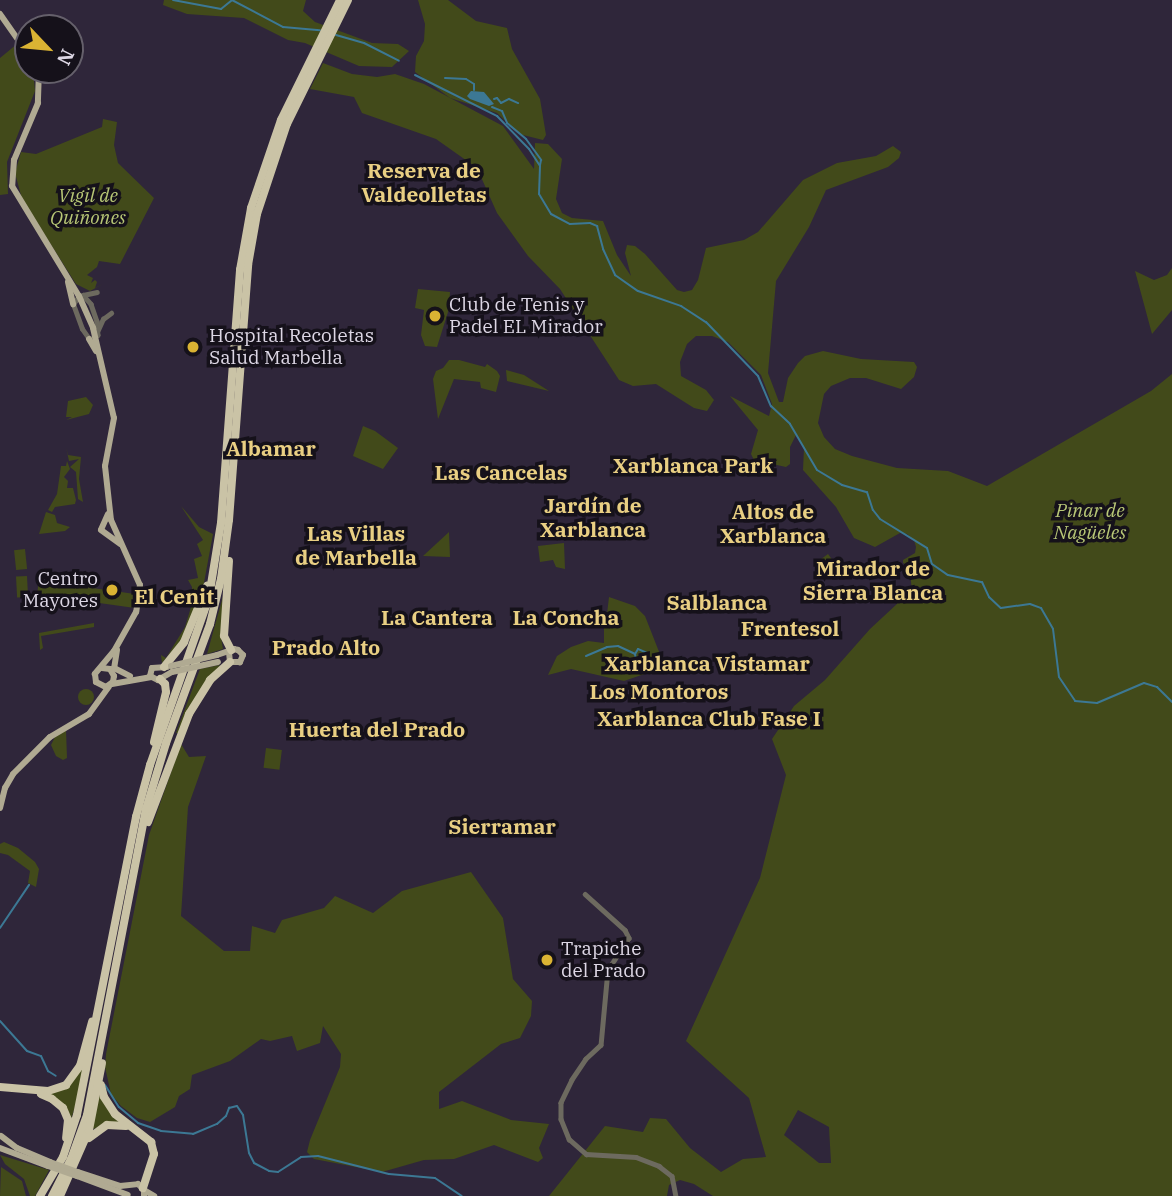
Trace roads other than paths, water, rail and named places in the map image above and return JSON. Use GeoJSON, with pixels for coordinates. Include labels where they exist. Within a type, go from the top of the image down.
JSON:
{"type":"FeatureCollection","features":[{"type":"Feature","properties":{"kind":"highway"},"geometry":{"type":"LineString","coordinates":[[52,1196],[82,1130],[138,849],[160,763],[210,624],[225,559],[253,234],[274,159],[340,0]]}},
{"type":"Feature","properties":{"kind":"highway"},"geometry":{"type":"LineString","coordinates":[[150,765],[203,620],[215,567],[222,523],[245,236],[267,155],[348,0]]}},
{"type":"Feature","properties":{"kind":"highway"},"geometry":{"type":"LineString","coordinates":[[229,520],[232,531],[223,636],[230,651]]}},
{"type":"Feature","properties":{"kind":"highway"},"geometry":{"type":"LineString","coordinates":[[51,1166],[68,1143],[80,1105],[130,844],[166,692],[161,672],[184,642],[215,567]]}},
{"type":"Feature","properties":{"kind":"highway"},"geometry":{"type":"LineString","coordinates":[[138,849],[188,714],[210,680],[230,662]]}},
{"type":"Feature","properties":{"kind":"highway"},"geometry":{"type":"LineString","coordinates":[[0,1089],[48,1091],[61,1088],[71,1080],[82,1059],[103,985]]}},
{"type":"Feature","properties":{"kind":"highway"},"geometry":{"type":"LineString","coordinates":[[61,1196],[93,1115],[105,1023]]}},
{"type":"Feature","properties":{"kind":"highway"},"geometry":{"type":"LineString","coordinates":[[100,1074],[107,1104],[115,1114],[145,1135],[154,1149],[140,1188]]}},
{"type":"Feature","properties":{"kind":"highway"},"geometry":{"type":"LineString","coordinates":[[0,1089],[44,1095],[62,1108],[68,1120],[67,1131],[40,1196]]}},
{"type":"Feature","properties":{"kind":"highway"},"geometry":{"type":"LineString","coordinates":[[83,1146],[100,1127],[113,1124],[128,1126],[144,1137],[151,1149],[151,1157],[140,1188]]}},
{"type":"Feature","properties":{"kind":"main road"},"geometry":{"type":"LineString","coordinates":[[0,12],[14,30]]}},
{"type":"Feature","properties":{"kind":"main road"},"geometry":{"type":"LineString","coordinates":[[0,12],[14,33]]}},
{"type":"Feature","properties":{"kind":"main road"},"geometry":{"type":"LineString","coordinates":[[37,84],[38,103],[14,160],[12,186],[71,284],[95,336],[114,418],[105,466],[109,509],[113,527],[137,572],[141,592],[138,609],[114,651],[95,674],[99,699]]}},
{"type":"Feature","properties":{"kind":"main road"},"geometry":{"type":"LineString","coordinates":[[109,509],[101,530],[123,547]]}},
{"type":"Feature","properties":{"kind":"main road"},"geometry":{"type":"LineString","coordinates":[[103,523],[113,527]]}},
{"type":"Feature","properties":{"kind":"main road"},"geometry":{"type":"LineString","coordinates":[[106,534],[113,527]]}},
{"type":"Feature","properties":{"kind":"main road"},"geometry":{"type":"LineString","coordinates":[[123,635],[113,665],[120,673],[130,676]]}},
{"type":"Feature","properties":{"kind":"main road"},"geometry":{"type":"LineString","coordinates":[[96,682],[101,686],[110,685],[217,658],[230,651],[239,650],[242,658],[238,664],[217,658]]}},
{"type":"Feature","properties":{"kind":"main road"},"geometry":{"type":"LineString","coordinates":[[0,808],[6,783],[17,769],[50,737],[89,714],[110,685],[114,651]]}},
{"type":"Feature","properties":{"kind":"main road"},"geometry":{"type":"LineString","coordinates":[[230,651],[230,662]]}},
{"type":"Feature","properties":{"kind":"main road"},"geometry":{"type":"LineString","coordinates":[[102,668],[130,676],[161,672]]}},
{"type":"Feature","properties":{"kind":"main road"},"geometry":{"type":"LineString","coordinates":[[0,1136],[51,1166]]}},
{"type":"Feature","properties":{"kind":"main road"},"geometry":{"type":"LineString","coordinates":[[0,1148],[115,1185],[140,1188],[154,1196]]}},
{"type":"Feature","properties":{"kind":"main road"},"geometry":{"type":"LineString","coordinates":[[77,1174],[128,1196],[140,1188]]}},
{"type":"Feature","properties":{"kind":"street"},"geometry":{"type":"LineString","coordinates":[[78,298],[97,292],[91,304]]}},
{"type":"Feature","properties":{"kind":"street"},"geometry":{"type":"LineString","coordinates":[[78,298],[91,304],[94,311],[95,336]]}},
{"type":"Feature","properties":{"kind":"street"},"geometry":{"type":"LineString","coordinates":[[78,298],[82,329],[95,336]]}},
{"type":"Feature","properties":{"kind":"street"},"geometry":{"type":"LineString","coordinates":[[94,311],[111,313],[103,319],[95,336]]}},
{"type":"Feature","properties":{"kind":"street"},"geometry":{"type":"LineString","coordinates":[[585,894],[625,930],[629,938],[608,970],[601,1045],[586,1059],[572,1080],[561,1103],[561,1119],[569,1139],[586,1154],[635,1157],[659,1166],[672,1176],[676,1196]]}},
{"type":"Feature","properties":{"kind":"water"},"geometry":{"type":"Polygon","coordinates":[[[471,91],[484,92],[494,104],[489,106],[470,99],[467,96],[471,91]]]}},
{"type":"Feature","properties":{"kind":"waterway"},"geometry":{"type":"LineString","coordinates":[[173,0],[221,9],[232,0],[283,27],[320,30]]}},
{"type":"Feature","properties":{"kind":"waterway"},"geometry":{"type":"LineString","coordinates":[[336,35],[364,43],[399,61]]}},
{"type":"Feature","properties":{"kind":"waterway"},"geometry":{"type":"LineString","coordinates":[[415,75],[497,116],[529,149],[540,166],[539,194],[551,214],[570,224],[590,223],[597,226],[603,249],[615,275],[638,291],[681,306],[706,322],[758,376],[771,406],[790,424],[817,470],[842,485],[867,492],[873,510],[880,519],[927,548],[932,564],[948,575],[982,582],[989,597],[1001,608],[1030,604],[1041,608],[1053,629],[1059,677],[1075,701],[1097,703],[1144,683],[1157,687],[1172,702]]}},
{"type":"Feature","properties":{"kind":"waterway"},"geometry":{"type":"LineString","coordinates":[[445,78],[466,79],[474,84],[474,90]]}},
{"type":"Feature","properties":{"kind":"waterway"},"geometry":{"type":"LineString","coordinates":[[494,99],[497,98],[501,103],[509,99],[518,103]]}},
{"type":"Feature","properties":{"kind":"waterway"},"geometry":{"type":"LineString","coordinates":[[492,107],[502,111],[507,123],[526,139],[541,160],[540,165]]}},
{"type":"Feature","properties":{"kind":"waterway"},"geometry":{"type":"LineString","coordinates":[[586,656],[607,647],[618,646],[643,661],[647,653],[638,649],[635,654]]}},
{"type":"Feature","properties":{"kind":"waterway"},"geometry":{"type":"LineString","coordinates":[[0,928],[29,885]]}},
{"type":"Feature","properties":{"kind":"waterway"},"geometry":{"type":"LineString","coordinates":[[0,1021],[27,1051],[41,1056],[48,1071],[56,1076]]}},
{"type":"Feature","properties":{"kind":"waterway"},"geometry":{"type":"LineString","coordinates":[[105,1085],[119,1107],[138,1123],[161,1131],[193,1134],[217,1124],[226,1116],[229,1108],[237,1106],[243,1115],[249,1153],[254,1163],[269,1171],[278,1172],[301,1157],[318,1156],[389,1174],[435,1178],[462,1196]]}},
{"type":"Feature","properties":{"kind":"place","name":"Club de Tenis y Padel EL Mirador"},"geometry":{"type":"Point","coordinates":[435,316]}},
{"type":"Feature","properties":{"kind":"place","name":"Hospital Recoletas Salud Marbella"},"geometry":{"type":"Point","coordinates":[193,347]}},
{"type":"Feature","properties":{"kind":"place","name":"Centro Mayores"},"geometry":{"type":"Point","coordinates":[112,590]}},
{"type":"Feature","properties":{"kind":"place","name":"Trapiche del Prado"},"geometry":{"type":"Point","coordinates":[547,960]}},
{"type":"Feature","properties":{"kind":"district","name":"Reserva de Valdeolletas"},"geometry":{"type":"Point","coordinates":[424,182]}},
{"type":"Feature","properties":{"kind":"district","name":"Albamar"},"geometry":{"type":"Point","coordinates":[271,448]}},
{"type":"Feature","properties":{"kind":"district","name":"Xarblanca Park"},"geometry":{"type":"Point","coordinates":[693,465]}},
{"type":"Feature","properties":{"kind":"district","name":"Las Cancelas"},"geometry":{"type":"Point","coordinates":[501,472]}},
{"type":"Feature","properties":{"kind":"district","name":"Jardín de Xarblanca"},"geometry":{"type":"Point","coordinates":[593,517]}},
{"type":"Feature","properties":{"kind":"district","name":"Altos de Xarblanca"},"geometry":{"type":"Point","coordinates":[773,523]}},
{"type":"Feature","properties":{"kind":"district","name":"Las Villas de Marbella"},"geometry":{"type":"Point","coordinates":[356,545]}},
{"type":"Feature","properties":{"kind":"district","name":"Mirador de Sierra Blanca"},"geometry":{"type":"Point","coordinates":[873,580]}},
{"type":"Feature","properties":{"kind":"district","name":"El Cenit"},"geometry":{"type":"Point","coordinates":[174,596]}},
{"type":"Feature","properties":{"kind":"district","name":"Salblanca"},"geometry":{"type":"Point","coordinates":[717,602]}},
{"type":"Feature","properties":{"kind":"district","name":"La Cantera"},"geometry":{"type":"Point","coordinates":[437,617]}},
{"type":"Feature","properties":{"kind":"district","name":"La Concha"},"geometry":{"type":"Point","coordinates":[566,617]}},
{"type":"Feature","properties":{"kind":"district","name":"Frentesol"},"geometry":{"type":"Point","coordinates":[790,628]}},
{"type":"Feature","properties":{"kind":"district","name":"Prado Alto"},"geometry":{"type":"Point","coordinates":[326,647]}},
{"type":"Feature","properties":{"kind":"district","name":"Xarblanca Vistamar"},"geometry":{"type":"Point","coordinates":[707,663]}},
{"type":"Feature","properties":{"kind":"district","name":"Los Montoros"},"geometry":{"type":"Point","coordinates":[659,691]}},
{"type":"Feature","properties":{"kind":"district","name":"Xarblanca Club Fase I"},"geometry":{"type":"Point","coordinates":[709,718]}},
{"type":"Feature","properties":{"kind":"district","name":"Huerta del Prado"},"geometry":{"type":"Point","coordinates":[377,729]}},
{"type":"Feature","properties":{"kind":"district","name":"Sierramar"},"geometry":{"type":"Point","coordinates":[502,826]}},
{"type":"Feature","properties":{"kind":"park label","name":"Vigil de Quiñones"},"geometry":{"type":"Point","coordinates":[88,207]}},
{"type":"Feature","properties":{"kind":"park label","name":"Pinar de Nagüeles"},"geometry":{"type":"Point","coordinates":[1090,522]}}]}
